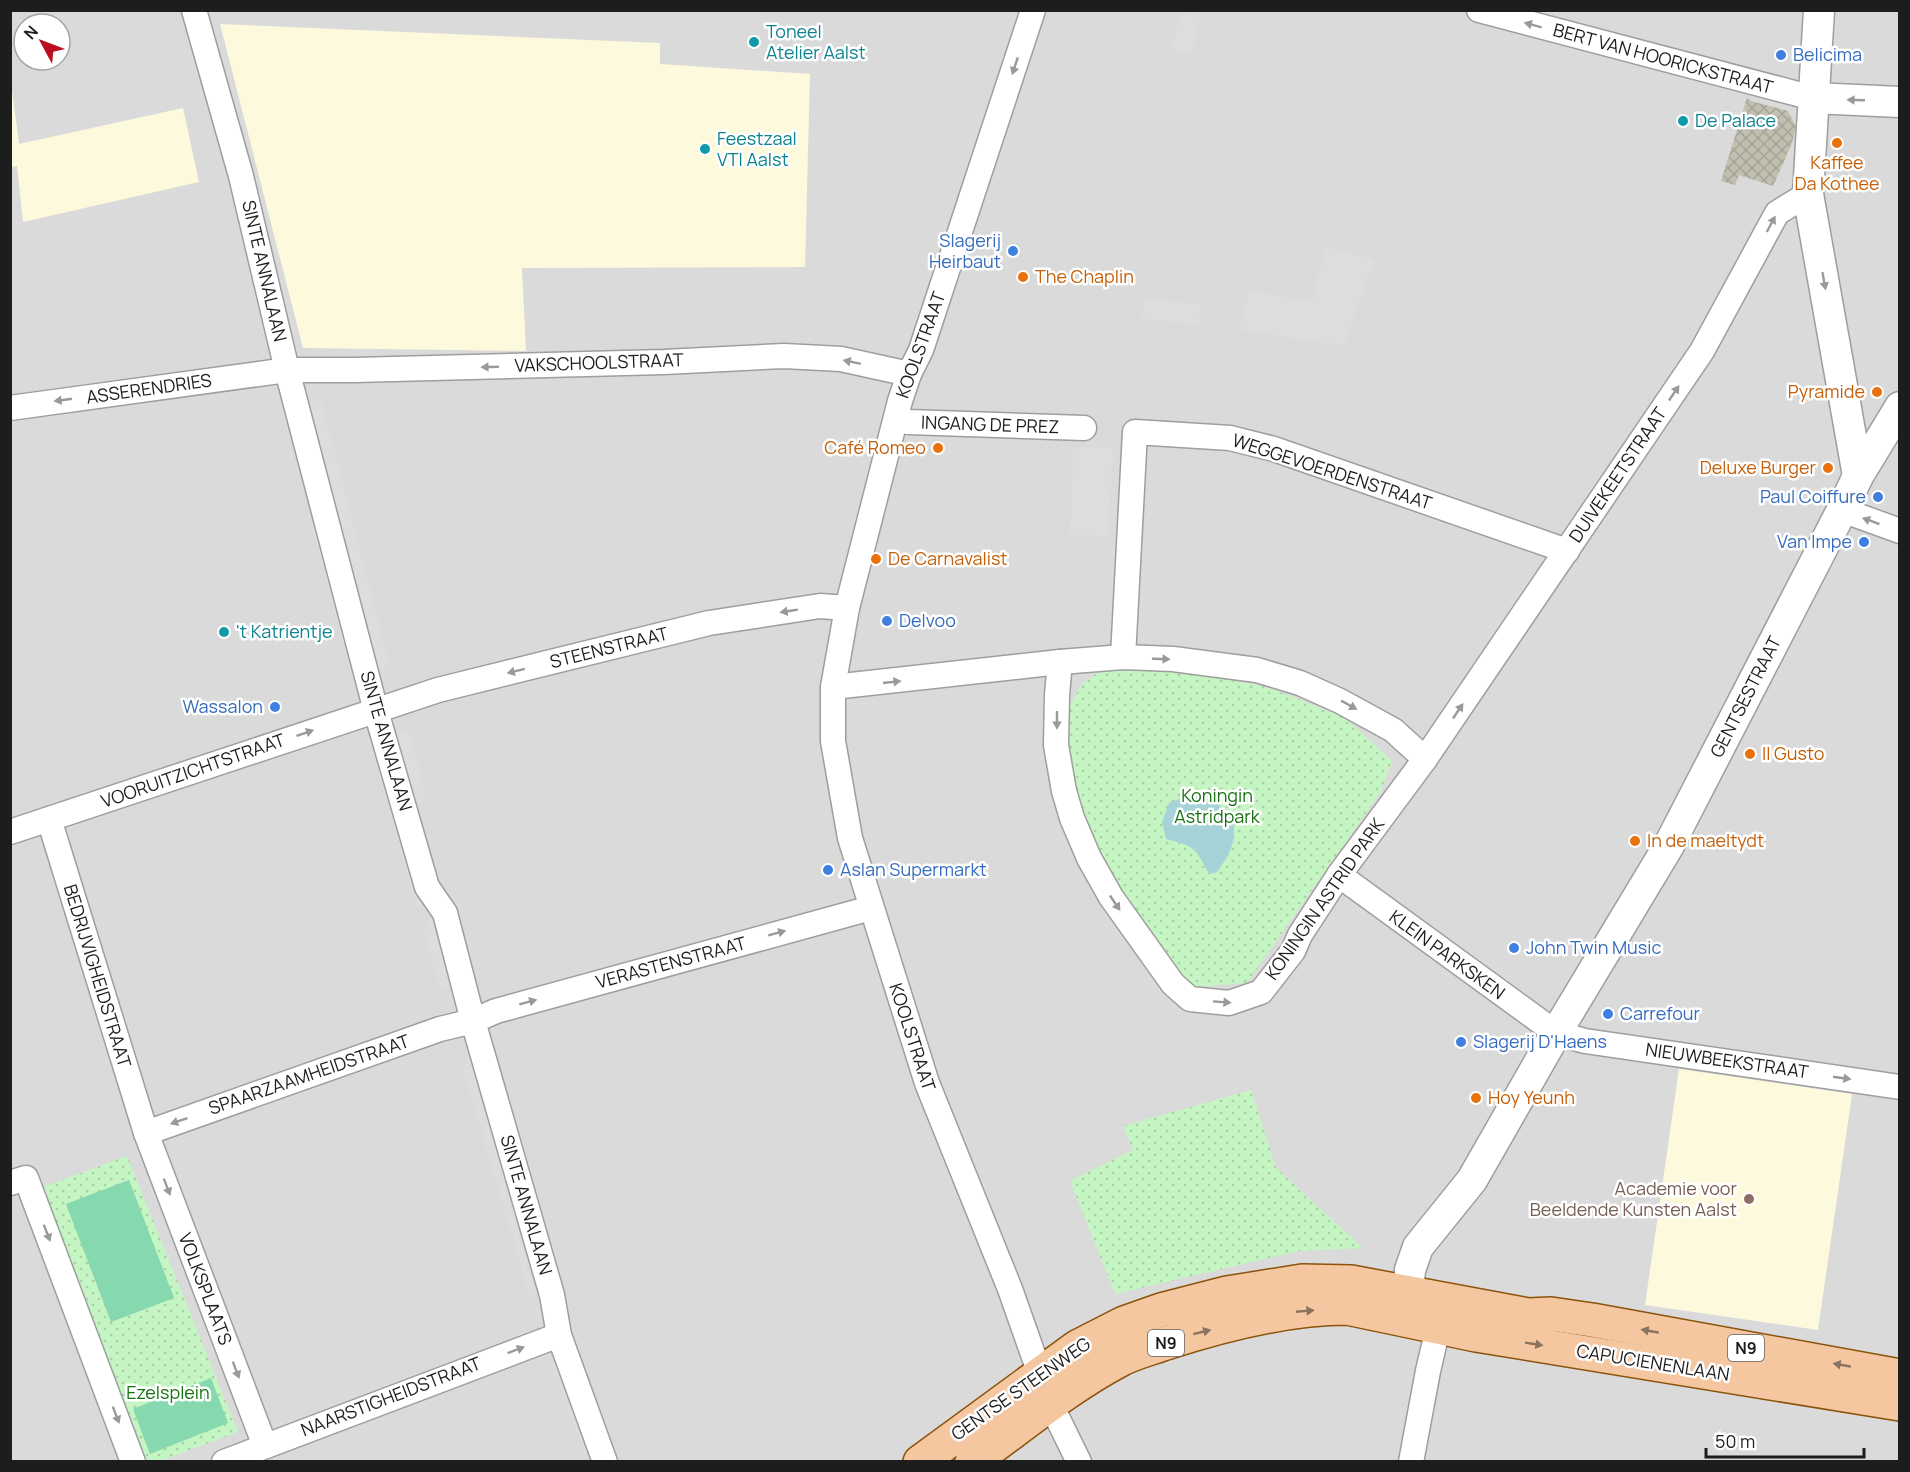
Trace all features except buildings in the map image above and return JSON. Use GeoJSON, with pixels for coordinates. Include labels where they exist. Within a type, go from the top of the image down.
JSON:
{"type":"FeatureCollection","features":[{"type":"Feature","properties":{"kind":"main road","name":"GENTSE STEENWEG"},"geometry":{"type":"LineString","coordinates":[[920,1461],[1077,1347],[1124,1323],[1161,1310],[1227,1293],[1302,1281],[1351,1282],[1407,1307]]}},
{"type":"Feature","properties":{"kind":"main road","name":"GENTSE STEENWEG"},"geometry":{"type":"LineString","coordinates":[[972,1461],[1090,1377],[1123,1358],[1188,1336],[1279,1313],[1347,1308],[1407,1307]]}},
{"type":"Feature","properties":{"kind":"main road","name":"CAPUCIENENLAAN"},"geometry":{"type":"LineString","coordinates":[[1407,1307],[1899,1404]]}},
{"type":"Feature","properties":{"kind":"main road","name":"CAPUCIENENLAAN"},"geometry":{"type":"LineString","coordinates":[[1442,1314],[1551,1314],[1899,1376]]}},
{"type":"Feature","properties":{"kind":"main road"},"geometry":{"type":"LineString","coordinates":[[1040,1374],[1051,1405]]}},
{"type":"Feature","properties":{"kind":"street","name":"SINTE ANNALAAN"},"geometry":{"type":"LineString","coordinates":[[194,10],[241,176],[287,370],[376,711],[427,887],[445,913],[473,1021],[552,1295],[559,1335],[606,1461]]}},
{"type":"Feature","properties":{"kind":"street","name":"KOOLSTRAAT"},"geometry":{"type":"LineString","coordinates":[[1033,10],[921,350],[909,374],[896,419],[847,608],[833,687],[832,741],[850,838],[927,1083],[1010,1289],[1040,1374]]}},
{"type":"Feature","properties":{"kind":"street","name":"BERT VAN HOORICKSTRAAT"},"geometry":{"type":"LineString","coordinates":[[1479,10],[1813,98]]}},
{"type":"Feature","properties":{"kind":"street"},"geometry":{"type":"LineString","coordinates":[[1820,10],[1808,194],[1858,476]]}},
{"type":"Feature","properties":{"kind":"street"},"geometry":{"type":"LineString","coordinates":[[1813,98],[1899,102]]}},
{"type":"Feature","properties":{"kind":"street","name":"DUIVEKEETSTRAAT"},"geometry":{"type":"LineString","coordinates":[[1425,759],[1702,351],[1777,213],[1808,194]]}},
{"type":"Feature","properties":{"kind":"street","name":"VAKSCHOOLSTRAAT"},"geometry":{"type":"LineString","coordinates":[[287,370],[618,363],[784,356],[841,359],[909,374]]}},
{"type":"Feature","properties":{"kind":"street","name":"ASSERENDRIES"},"geometry":{"type":"LineString","coordinates":[[10,408],[287,370]]}},
{"type":"Feature","properties":{"kind":"street","name":"GENTSESTRAAT"},"geometry":{"type":"LineString","coordinates":[[1407,1307],[1410,1270],[1418,1246],[1472,1180],[1668,847],[1858,476],[1899,407]]}},
{"type":"Feature","properties":{"kind":"street","name":"INGANG DE PREZ"},"geometry":{"type":"LineString","coordinates":[[896,419],[908,422],[1084,428]]}},
{"type":"Feature","properties":{"kind":"street","name":"WEGGEVOERDENSTRAAT"},"geometry":{"type":"LineString","coordinates":[[1123,657],[1135,432],[1230,438],[1274,449],[1567,551]]}},
{"type":"Feature","properties":{"kind":"street"},"geometry":{"type":"LineString","coordinates":[[1842,510],[1899,531]]}},
{"type":"Feature","properties":{"kind":"street","name":"STEENSTRAAT"},"geometry":{"type":"LineString","coordinates":[[376,711],[438,690],[709,623],[820,606],[847,608]]}},
{"type":"Feature","properties":{"kind":"street"},"geometry":{"type":"LineString","coordinates":[[833,687],[1060,662],[1123,657],[1173,659],[1257,670],[1300,683],[1340,701],[1393,730],[1425,759]]}},
{"type":"Feature","properties":{"kind":"street","name":"KONINGIN ASTRID PARK"},"geometry":{"type":"LineString","coordinates":[[1060,662],[1056,745],[1064,791],[1072,818],[1089,858],[1111,897],[1173,984],[1190,999],[1229,1003],[1261,992],[1293,951],[1300,935],[1339,875],[1425,759]]}},
{"type":"Feature","properties":{"kind":"street","name":"VOORUITZICHTSTRAAT"},"geometry":{"type":"LineString","coordinates":[[10,832],[354,716],[376,711]]}},
{"type":"Feature","properties":{"kind":"street","name":"BEDRIJVIGHEIDSTRAAT"},"geometry":{"type":"LineString","coordinates":[[49,819],[146,1133]]}},
{"type":"Feature","properties":{"kind":"street","name":"KLEIN PARKSKEN"},"geometry":{"type":"LineString","coordinates":[[1339,875],[1556,1034]]}},
{"type":"Feature","properties":{"kind":"street","name":"VERASTENSTRAAT"},"geometry":{"type":"LineString","coordinates":[[473,1021],[496,1011],[871,908]]}},
{"type":"Feature","properties":{"kind":"street","name":"SPAARZAAMHEIDSTRAAT"},"geometry":{"type":"LineString","coordinates":[[146,1133],[440,1029],[473,1021]]}},
{"type":"Feature","properties":{"kind":"street","name":"NIEUWBEEKSTRAAT"},"geometry":{"type":"LineString","coordinates":[[1556,1034],[1585,1041],[1899,1087]]}},
{"type":"Feature","properties":{"kind":"street","name":"VOLKSPLAATS"},"geometry":{"type":"LineString","coordinates":[[146,1133],[265,1446]]}},
{"type":"Feature","properties":{"kind":"street"},"geometry":{"type":"LineString","coordinates":[[18,1181],[133,1461]]}},
{"type":"Feature","properties":{"kind":"street"},"geometry":{"type":"LineString","coordinates":[[1411,1461],[1428,1371],[1442,1314]]}},
{"type":"Feature","properties":{"kind":"street","name":"NAARSTIGHEIDSTRAAT"},"geometry":{"type":"LineString","coordinates":[[224,1461],[559,1335]]}},
{"type":"Feature","properties":{"kind":"street"},"geometry":{"type":"LineString","coordinates":[[1051,1405],[1079,1461]]}},
{"type":"Feature","properties":{"kind":"shaded area"},"geometry":{"type":"Polygon","coordinates":[[[11,11],[1899,11],[1899,1461],[11,1461],[11,11]]]}},
{"type":"Feature","properties":{"kind":"shaded area"},"geometry":{"type":"Polygon","coordinates":[[[1182,11],[1203,11],[1191,55],[1171,49],[1182,11]]]}},
{"type":"Feature","properties":{"kind":"shaded area"},"geometry":{"type":"Polygon","coordinates":[[[220,24],[660,43],[660,64],[810,74],[805,267],[522,268],[526,351],[303,348],[220,24]]]}},
{"type":"Feature","properties":{"kind":"shaded area"},"geometry":{"type":"Polygon","coordinates":[[[10,74],[19,144],[183,108],[199,182],[23,222],[17,166],[11,167],[10,74]]]}},
{"type":"Feature","properties":{"kind":"shaded area"},"geometry":{"type":"Polygon","coordinates":[[[1747,98],[1788,111],[1796,127],[1792,143],[1773,186],[1739,175],[1735,185],[1721,181],[1747,98]]]}},
{"type":"Feature","properties":{"kind":"shaded area"},"geometry":{"type":"Polygon","coordinates":[[[1325,245],[1374,260],[1344,346],[1240,330],[1249,290],[1312,301],[1325,245]]]}},
{"type":"Feature","properties":{"kind":"shaded area"},"geometry":{"type":"Polygon","coordinates":[[[1144,299],[1201,304],[1199,324],[1141,319],[1144,299]]]}},
{"type":"Feature","properties":{"kind":"shaded area"},"geometry":{"type":"Polygon","coordinates":[[[321,398],[388,660],[378,679],[307,402],[321,398]]]}},
{"type":"Feature","properties":{"kind":"shaded area"},"geometry":{"type":"Polygon","coordinates":[[[1073,448],[1113,448],[1108,537],[1070,535],[1073,448]]]}},
{"type":"Feature","properties":{"kind":"shaded area"},"geometry":{"type":"Polygon","coordinates":[[[320,528],[361,688],[355,690],[313,529],[320,528]]]}},
{"type":"Feature","properties":{"kind":"shaded area"},"geometry":{"type":"Polygon","coordinates":[[[408,730],[426,794],[415,812],[393,734],[408,730]]]}},
{"type":"Feature","properties":{"kind":"shaded area"},"geometry":{"type":"Polygon","coordinates":[[[376,741],[423,904],[417,907],[370,742],[376,741]]]}},
{"type":"Feature","properties":{"kind":"shaded area"},"geometry":{"type":"Polygon","coordinates":[[[434,912],[453,977],[442,994],[423,929],[434,912]]]}},
{"type":"Feature","properties":{"kind":"shaded area"},"geometry":{"type":"Polygon","coordinates":[[[473,1050],[510,1178],[505,1188],[536,1295],[529,1294],[462,1066],[473,1050]]]}},
{"type":"Feature","properties":{"kind":"shaded area","name":"Academie voor Beeldende Kunsten Aalst"},"geometry":{"type":"Polygon","coordinates":[[[1679,1069],[1852,1094],[1818,1330],[1645,1305],[1679,1069]]]}},
{"type":"Feature","properties":{"kind":"shaded area"},"geometry":{"type":"Polygon","coordinates":[[[560,1365],[591,1451],[585,1454],[553,1367],[560,1365]]]}},
{"type":"Feature","properties":{"kind":"green space","name":"Koningin Astridpark"},"geometry":{"type":"Polygon","coordinates":[[[1120,670],[1172,671],[1264,686],[1344,717],[1392,761],[1380,793],[1247,983],[1190,987],[1135,916],[1092,840],[1069,770],[1066,715],[1080,686],[1097,673],[1120,670]]]}},
{"type":"Feature","properties":{"kind":"green space"},"geometry":{"type":"Polygon","coordinates":[[[1251,1090],[1276,1168],[1363,1248],[1299,1251],[1115,1294],[1070,1181],[1133,1150],[1123,1126],[1251,1090]]]}},
{"type":"Feature","properties":{"kind":"green space","name":"Ezelsplein"},"geometry":{"type":"Polygon","coordinates":[[[127,1156],[238,1432],[161,1461],[139,1461],[38,1189],[127,1156]]]}},
{"type":"Feature","properties":{"kind":"green space"},"geometry":{"type":"Polygon","coordinates":[[[129,1180],[174,1298],[111,1322],[66,1204],[129,1180]]]}},
{"type":"Feature","properties":{"kind":"green space"},"geometry":{"type":"Polygon","coordinates":[[[211,1378],[228,1423],[150,1454],[133,1409],[211,1378]]]}},
{"type":"Feature","properties":{"kind":"water"},"geometry":{"type":"Polygon","coordinates":[[[1187,796],[1211,799],[1232,815],[1234,832],[1232,845],[1217,872],[1209,874],[1194,850],[1166,839],[1162,822],[1169,803],[1187,796]]]}},
{"type":"Feature","properties":{"kind":"place","name":"Toneel Atelier Aalst"},"geometry":{"type":"Point","coordinates":[754,42]}},
{"type":"Feature","properties":{"kind":"place","name":"Belicima"},"geometry":{"type":"Point","coordinates":[1781,55]}},
{"type":"Feature","properties":{"kind":"place","name":"De Palace"},"geometry":{"type":"Point","coordinates":[1683,121]}},
{"type":"Feature","properties":{"kind":"place","name":"Kaffee Da Kothee"},"geometry":{"type":"Point","coordinates":[1837,143]}},
{"type":"Feature","properties":{"kind":"place","name":"Feestzaal VTI Aalst"},"geometry":{"type":"Point","coordinates":[705,149]}},
{"type":"Feature","properties":{"kind":"place","name":"Slagerij Heirbaut"},"geometry":{"type":"Point","coordinates":[1013,251]}},
{"type":"Feature","properties":{"kind":"place","name":"The Chaplin"},"geometry":{"type":"Point","coordinates":[1023,277]}},
{"type":"Feature","properties":{"kind":"place","name":"Pyramide"},"geometry":{"type":"Point","coordinates":[1877,392]}},
{"type":"Feature","properties":{"kind":"place","name":"Café Romeo"},"geometry":{"type":"Point","coordinates":[938,448]}},
{"type":"Feature","properties":{"kind":"place","name":"Deluxe Burger"},"geometry":{"type":"Point","coordinates":[1828,468]}},
{"type":"Feature","properties":{"kind":"place","name":"Paul Coiffure"},"geometry":{"type":"Point","coordinates":[1878,497]}},
{"type":"Feature","properties":{"kind":"place","name":"Van Impe"},"geometry":{"type":"Point","coordinates":[1864,542]}},
{"type":"Feature","properties":{"kind":"place","name":"De Carnavalist"},"geometry":{"type":"Point","coordinates":[876,559]}},
{"type":"Feature","properties":{"kind":"place","name":"Delvoo"},"geometry":{"type":"Point","coordinates":[887,621]}},
{"type":"Feature","properties":{"kind":"place","name":"'t Katrientje"},"geometry":{"type":"Point","coordinates":[224,632]}},
{"type":"Feature","properties":{"kind":"place","name":"Wassalon"},"geometry":{"type":"Point","coordinates":[275,707]}},
{"type":"Feature","properties":{"kind":"place","name":"Il Gusto"},"geometry":{"type":"Point","coordinates":[1750,754]}},
{"type":"Feature","properties":{"kind":"place","name":"In de maeltydt"},"geometry":{"type":"Point","coordinates":[1635,841]}},
{"type":"Feature","properties":{"kind":"place","name":"Aslan Supermarkt"},"geometry":{"type":"Point","coordinates":[828,870]}},
{"type":"Feature","properties":{"kind":"place","name":"John Twin Music"},"geometry":{"type":"Point","coordinates":[1514,948]}},
{"type":"Feature","properties":{"kind":"place","name":"Carrefour"},"geometry":{"type":"Point","coordinates":[1608,1014]}},
{"type":"Feature","properties":{"kind":"place","name":"Slagerij D'Haens"},"geometry":{"type":"Point","coordinates":[1461,1042]}},
{"type":"Feature","properties":{"kind":"place","name":"Hoy Yeunh"},"geometry":{"type":"Point","coordinates":[1476,1098]}},
{"type":"Feature","properties":{"kind":"place","name":"Academie voor Beeldende Kunsten Aalst"},"geometry":{"type":"Point","coordinates":[1749,1199]}}]}
